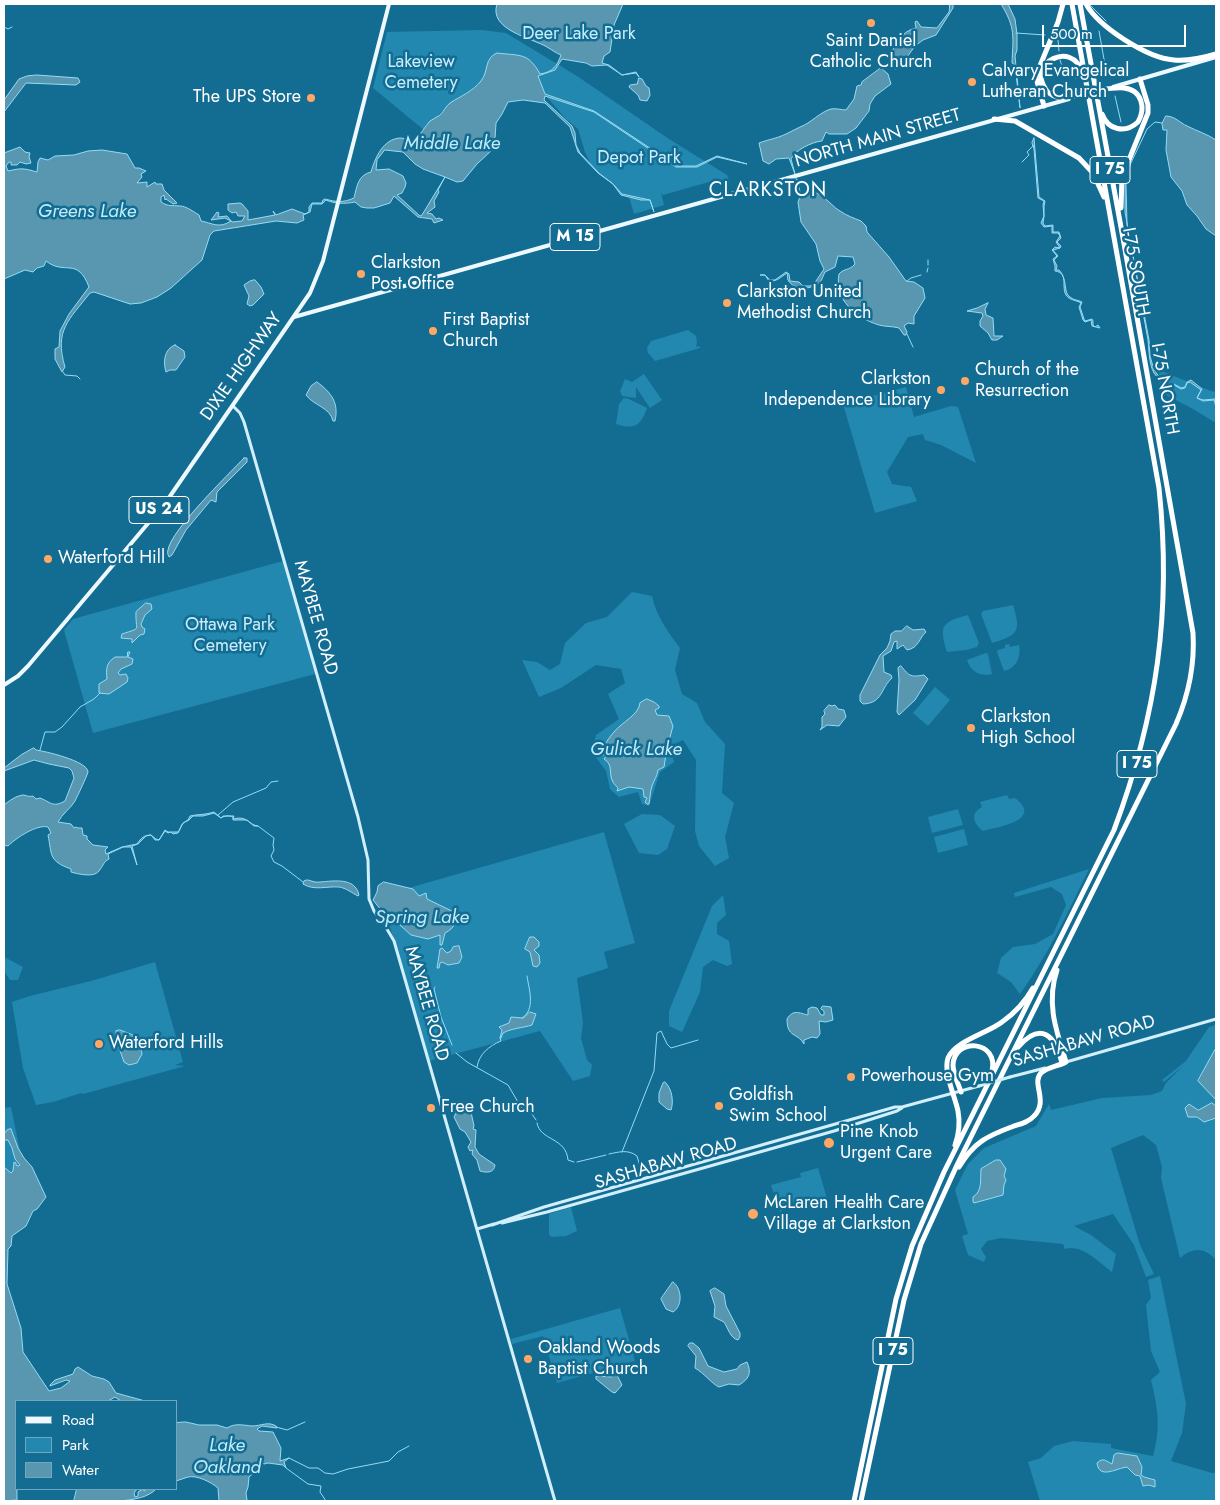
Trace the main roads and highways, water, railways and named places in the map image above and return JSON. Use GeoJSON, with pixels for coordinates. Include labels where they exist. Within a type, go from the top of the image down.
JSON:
{"type":"FeatureCollection","features":[{"type":"Feature","properties":{"kind":"highway"},"geometry":{"type":"LineString","coordinates":[[1044,106],[1036,73],[1063,4]]}},
{"type":"Feature","properties":{"kind":"highway","name":"I-75 SOUTH"},"geometry":{"type":"LineString","coordinates":[[1048,964],[1114,830],[1134,774],[1146,729],[1159,660],[1163,620],[1164,547],[1157,479],[1072,4]]}},
{"type":"Feature","properties":{"kind":"highway","name":"I-75 NORTH"},"geometry":{"type":"LineString","coordinates":[[1068,942],[1176,724],[1188,693],[1193,664],[1193,633],[1124,238],[1080,4]]}},
{"type":"Feature","properties":{"kind":"highway"},"geometry":{"type":"LineString","coordinates":[[1086,4],[1098,20],[1110,30],[1159,57],[1183,60],[1216,56]]}},
{"type":"Feature","properties":{"kind":"highway"},"geometry":{"type":"LineString","coordinates":[[1081,96],[1058,97],[1048,92],[1042,82],[1041,75],[1048,61],[1054,57],[1062,56],[1074,60],[1082,69],[1088,88]]}},
{"type":"Feature","properties":{"kind":"highway"},"geometry":{"type":"LineString","coordinates":[[1124,238],[1120,198],[1122,178],[1148,110],[1140,79]]}},
{"type":"Feature","properties":{"kind":"highway"},"geometry":{"type":"LineString","coordinates":[[1098,101],[1104,120],[1116,128],[1125,130],[1132,127],[1142,116],[1141,101],[1133,91],[1126,88],[1103,89]]}},
{"type":"Feature","properties":{"kind":"highway"},"geometry":{"type":"LineString","coordinates":[[994,120],[1015,121],[1079,158],[1086,164],[1102,190],[1116,248]]}},
{"type":"Feature","properties":{"kind":"highway"},"geometry":{"type":"LineString","coordinates":[[1064,1063],[1054,1023],[1051,999],[1054,979],[1068,942]]}},
{"type":"Feature","properties":{"kind":"highway","name":"I 75"},"geometry":{"type":"LineString","coordinates":[[862,1501],[908,1285],[921,1244],[1068,942]]}},
{"type":"Feature","properties":{"kind":"highway"},"geometry":{"type":"LineString","coordinates":[[946,1169],[958,1135],[958,1113],[947,1068],[951,1053],[960,1045],[995,1027],[1012,1014],[1027,997],[1048,964]]}},
{"type":"Feature","properties":{"kind":"highway","name":"I 75"},"geometry":{"type":"LineString","coordinates":[[854,1501],[885,1348],[901,1282],[919,1229],[946,1169],[1048,964]]}},
{"type":"Feature","properties":{"kind":"highway"},"geometry":{"type":"LineString","coordinates":[[1010,1058],[1026,1038],[1042,1034],[1055,1042],[1064,1063]]}},
{"type":"Feature","properties":{"kind":"highway"},"geometry":{"type":"LineString","coordinates":[[961,1092],[954,1062],[957,1054],[964,1047],[979,1046],[990,1053],[993,1065],[990,1079]]}},
{"type":"Feature","properties":{"kind":"highway"},"geometry":{"type":"LineString","coordinates":[[951,1180],[970,1151],[982,1140],[1027,1121],[1035,1115],[1041,1101],[1038,1082],[1039,1075],[1045,1070],[1064,1063]]}},
{"type":"Feature","properties":{"kind":"main road","name":"DIXIE HIGHWAY"},"geometry":{"type":"LineString","coordinates":[[4,685],[18,676],[28,666],[146,526],[189,470],[294,318],[316,279],[337,208],[389,4]]}},
{"type":"Feature","properties":{"kind":"main road","name":"M 15"},"geometry":{"type":"LineString","coordinates":[[1081,96],[1216,56]]}},
{"type":"Feature","properties":{"kind":"main road","name":"NORTH MAIN STREET"},"geometry":{"type":"LineString","coordinates":[[294,318],[1081,96]]}},
{"type":"Feature","properties":{"kind":"main road","name":"MAYBEE ROAD"},"geometry":{"type":"LineString","coordinates":[[232,406],[240,413],[244,422],[360,826],[368,860],[368,896],[370,903],[394,941],[555,1501]]}},
{"type":"Feature","properties":{"kind":"main road","name":"SASHABAW ROAD"},"geometry":{"type":"LineString","coordinates":[[477,1229],[601,1197],[810,1138],[857,1124],[895,1107],[902,1107],[954,1094],[1216,1019]]}},
{"type":"Feature","properties":{"kind":"main road","name":"SASHABAW ROAD"},"geometry":{"type":"LineString","coordinates":[[492,1225],[575,1198],[793,1136],[887,1112]]}},
{"type":"Feature","properties":{"kind":"main road"},"geometry":{"type":"LineString","coordinates":[[856,1119],[858,1121],[857,1124]]}},
{"type":"Feature","properties":{"kind":"main road"},"geometry":{"type":"LineString","coordinates":[[810,1138],[812,1131]]}},
{"type":"Feature","properties":{"kind":"main road"},"geometry":{"type":"LineString","coordinates":[[791,1143],[794,1140],[793,1136]]}},
{"type":"Feature","properties":{"kind":"main road"},"geometry":{"type":"LineString","coordinates":[[722,1156],[720,1159],[722,1162]]}},
{"type":"Feature","properties":{"kind":"main road"},"geometry":{"type":"LineString","coordinates":[[702,1168],[707,1164],[705,1161]]}},
{"type":"Feature","properties":{"kind":"main road"},"geometry":{"type":"LineString","coordinates":[[678,1175],[676,1171],[680,1168]]}},
{"type":"Feature","properties":{"kind":"main road"},"geometry":{"type":"LineString","coordinates":[[638,1186],[644,1182],[642,1179]]}},
{"type":"Feature","properties":{"kind":"main road"},"geometry":{"type":"LineString","coordinates":[[601,1191],[598,1194],[601,1197]]}},
{"type":"Feature","properties":{"kind":"main road"},"geometry":{"type":"LineString","coordinates":[[575,1198],[577,1201],[575,1204]]}},
{"type":"Feature","properties":{"kind":"main road"},"geometry":{"type":"LineString","coordinates":[[530,1216],[528,1214],[532,1211]]}},
{"type":"Feature","properties":{"kind":"water"},"geometry":{"type":"Polygon","coordinates":[[[497,4],[623,4],[614,25],[610,52],[604,56],[602,63],[609,65],[622,75],[607,65],[592,66],[586,63],[562,59],[555,70],[538,76],[545,94],[594,111],[677,166],[696,166],[717,156],[747,164],[717,157],[697,167],[676,167],[594,112],[545,96],[544,100],[572,126],[576,145],[580,153],[599,173],[613,184],[598,173],[578,152],[570,127],[545,103],[523,100],[508,102],[496,123],[492,150],[463,181],[457,182],[445,177],[434,201],[435,207],[427,213],[432,214],[436,219],[443,220],[434,223],[432,219],[418,217],[394,196],[390,203],[374,208],[361,207],[355,202],[340,203],[326,200],[322,204],[312,204],[310,212],[303,215],[304,220],[297,223],[276,221],[214,231],[210,235],[202,260],[171,288],[157,297],[141,303],[130,304],[94,292],[90,293],[70,319],[63,334],[61,344],[65,367],[62,372],[55,359],[55,349],[59,347],[60,331],[69,314],[89,287],[80,272],[75,269],[59,267],[46,261],[44,266],[37,268],[33,272],[25,270],[4,279],[4,153],[20,147],[25,152],[30,153],[31,163],[20,162],[17,165],[11,165],[11,162],[9,162],[6,166],[8,171],[22,169],[37,172],[40,158],[48,160],[55,156],[102,150],[127,154],[135,168],[146,171],[141,174],[142,177],[137,183],[147,182],[147,187],[155,182],[156,184],[162,184],[164,190],[177,203],[173,204],[165,200],[164,195],[161,197],[161,202],[190,209],[199,215],[201,221],[216,225],[223,225],[231,221],[225,218],[211,220],[217,212],[219,213],[218,217],[227,216],[232,222],[242,221],[245,216],[238,216],[236,212],[232,213],[228,210],[228,204],[242,204],[248,211],[248,220],[275,215],[273,211],[276,215],[292,209],[305,214],[309,212],[309,207],[312,203],[322,203],[325,199],[339,202],[354,198],[361,178],[371,172],[377,155],[384,146],[394,139],[416,140],[430,121],[440,115],[449,104],[478,85],[483,77],[488,61],[493,55],[497,53],[523,56],[536,67],[540,74],[554,68],[561,55],[505,27],[496,13],[497,4]],[[385,150],[377,160],[376,170],[389,169],[403,176],[406,183],[405,187],[402,193],[397,195],[420,216],[445,177],[423,169],[403,152],[385,150]]]}},
{"type":"Feature","properties":{"kind":"water"},"geometry":{"type":"Polygon","coordinates":[[[950,4],[953,4],[953,8],[936,35],[923,40],[915,46],[899,68],[895,69],[891,66],[889,58],[902,35],[916,28],[915,22],[917,21],[921,27],[937,28],[949,12],[950,4]]]}},
{"type":"Feature","properties":{"kind":"water"},"geometry":{"type":"Polygon","coordinates":[[[1001,4],[1008,4],[1015,19],[1017,50],[1015,56],[1020,108],[1015,65],[1012,63],[1013,39],[1011,26],[1001,4]]]}},
{"type":"Feature","properties":{"kind":"water"},"geometry":{"type":"Polygon","coordinates":[[[881,68],[888,74],[891,84],[875,96],[870,104],[869,111],[856,128],[847,134],[829,134],[826,132],[822,141],[800,150],[791,159],[795,174],[789,158],[776,159],[769,164],[763,161],[759,143],[788,133],[827,110],[846,110],[854,99],[857,86],[861,85],[862,82],[881,68]]]}},
{"type":"Feature","properties":{"kind":"water"},"geometry":{"type":"Polygon","coordinates":[[[37,75],[78,78],[80,82],[76,85],[26,83],[4,112],[4,100],[19,79],[37,75]]]}},
{"type":"Feature","properties":{"kind":"water"},"geometry":{"type":"Polygon","coordinates":[[[639,78],[649,88],[650,95],[647,101],[640,100],[638,95],[629,87],[630,85],[637,84],[639,78]]]}},
{"type":"Feature","properties":{"kind":"water"},"geometry":{"type":"Polygon","coordinates":[[[1166,116],[1175,118],[1184,125],[1216,140],[1216,236],[1206,229],[1187,205],[1182,191],[1171,177],[1166,150],[1167,130],[1163,130],[1162,124],[1166,116]]]}},
{"type":"Feature","properties":{"kind":"water"},"geometry":{"type":"Polygon","coordinates":[[[1034,138],[1039,197],[1045,201],[1044,215],[1043,205],[1044,201],[1038,198],[1032,143],[1034,138]]]}},
{"type":"Feature","properties":{"kind":"water"},"geometry":{"type":"Polygon","coordinates":[[[1130,165],[1126,185],[1127,223],[1125,185],[1130,165]]]}},
{"type":"Feature","properties":{"kind":"water"},"geometry":{"type":"Polygon","coordinates":[[[795,179],[797,179],[801,196],[812,192],[817,193],[843,213],[861,221],[866,226],[867,232],[889,257],[906,281],[914,282],[923,288],[925,298],[914,316],[914,324],[908,323],[904,326],[907,332],[904,335],[899,328],[879,325],[862,318],[848,307],[843,300],[838,283],[839,274],[855,264],[853,257],[838,256],[835,267],[825,272],[817,285],[808,288],[799,288],[791,284],[787,273],[774,281],[769,281],[765,275],[770,280],[775,280],[786,272],[789,274],[790,281],[799,282],[803,286],[810,286],[814,284],[824,269],[816,244],[801,222],[798,202],[800,197],[795,179]]]}},
{"type":"Feature","properties":{"kind":"water"},"geometry":{"type":"Polygon","coordinates":[[[613,184],[622,194],[650,200],[641,200],[621,195],[613,184]]]}},
{"type":"Feature","properties":{"kind":"water"},"geometry":{"type":"Polygon","coordinates":[[[1044,216],[1043,223],[1045,226],[1053,225],[1053,232],[1059,232],[1061,238],[1057,242],[1061,246],[1060,248],[1056,242],[1060,236],[1058,233],[1052,233],[1052,226],[1044,227],[1041,223],[1044,216]]]}},
{"type":"Feature","properties":{"kind":"water"},"geometry":{"type":"Polygon","coordinates":[[[1130,240],[1154,370],[1168,388],[1174,384],[1181,388],[1185,387],[1187,382],[1191,380],[1202,389],[1197,398],[1201,390],[1190,382],[1187,383],[1185,388],[1181,389],[1174,385],[1168,389],[1152,369],[1130,240]]]}},
{"type":"Feature","properties":{"kind":"water"},"geometry":{"type":"Polygon","coordinates":[[[1055,247],[1060,248],[1053,250],[1058,256],[1054,260],[1057,266],[1056,270],[1059,270],[1062,274],[1055,271],[1053,259],[1057,256],[1052,250],[1055,247]]]}},
{"type":"Feature","properties":{"kind":"water"},"geometry":{"type":"Polygon","coordinates":[[[1062,274],[1064,277],[1068,295],[1082,302],[1080,307],[1085,321],[1092,319],[1095,327],[1092,326],[1091,320],[1085,322],[1083,320],[1079,307],[1081,303],[1067,297],[1062,274]]]}},
{"type":"Feature","properties":{"kind":"water"},"geometry":{"type":"Polygon","coordinates":[[[255,280],[264,294],[250,306],[247,304],[249,296],[244,285],[255,280]]]}},
{"type":"Feature","properties":{"kind":"water"},"geometry":{"type":"Polygon","coordinates":[[[988,303],[985,309],[986,315],[993,318],[994,336],[1003,336],[997,340],[992,340],[988,333],[980,326],[982,313],[967,311],[988,303]]]}},
{"type":"Feature","properties":{"kind":"water"},"geometry":{"type":"Polygon","coordinates":[[[175,345],[184,351],[185,357],[176,370],[166,372],[165,356],[171,347],[175,345]]]}},
{"type":"Feature","properties":{"kind":"water"},"geometry":{"type":"Polygon","coordinates":[[[317,382],[327,390],[333,399],[336,409],[335,421],[333,421],[329,413],[306,395],[311,386],[317,382]]]}},
{"type":"Feature","properties":{"kind":"water"},"geometry":{"type":"Polygon","coordinates":[[[1197,398],[1203,400],[1215,399],[1216,407],[1214,400],[1203,401],[1197,398]]]}},
{"type":"Feature","properties":{"kind":"water"},"geometry":{"type":"Polygon","coordinates":[[[244,458],[247,458],[247,462],[217,492],[216,502],[211,500],[186,530],[169,557],[168,550],[171,541],[179,530],[201,503],[244,458]]]}},
{"type":"Feature","properties":{"kind":"water"},"geometry":{"type":"Polygon","coordinates":[[[146,603],[151,604],[152,609],[145,615],[141,624],[145,629],[144,634],[140,635],[132,643],[132,639],[121,638],[122,634],[136,628],[136,612],[146,603]]]}},
{"type":"Feature","properties":{"kind":"water"},"geometry":{"type":"Polygon","coordinates":[[[907,626],[913,630],[924,629],[926,632],[911,649],[907,650],[903,645],[897,649],[897,641],[894,642],[891,651],[883,656],[884,672],[891,675],[892,678],[878,698],[863,704],[860,701],[860,695],[880,655],[887,648],[891,634],[895,631],[901,631],[907,626]]]}},
{"type":"Feature","properties":{"kind":"water"},"geometry":{"type":"Polygon","coordinates":[[[128,652],[130,652],[128,657],[133,659],[132,664],[121,669],[118,673],[120,675],[126,674],[127,682],[109,694],[99,693],[99,684],[107,679],[108,664],[115,657],[127,657],[128,652]]]}},
{"type":"Feature","properties":{"kind":"water"},"geometry":{"type":"Polygon","coordinates":[[[901,666],[911,675],[924,675],[928,679],[915,700],[899,715],[897,712],[898,668],[901,666]]]}},
{"type":"Feature","properties":{"kind":"water","name":"Gulick Lake"},"geometry":{"type":"Polygon","coordinates":[[[647,699],[659,706],[655,710],[657,715],[669,716],[673,726],[664,767],[658,770],[651,788],[649,804],[645,802],[647,798],[644,797],[643,789],[629,787],[617,791],[618,788],[612,779],[609,764],[604,759],[607,755],[603,755],[601,752],[617,728],[637,711],[640,703],[647,699]]]}},
{"type":"Feature","properties":{"kind":"water"},"geometry":{"type":"Polygon","coordinates":[[[829,705],[835,705],[838,709],[844,710],[846,717],[839,726],[827,725],[820,730],[822,727],[822,717],[825,714],[824,711],[829,705]]]}},
{"type":"Feature","properties":{"kind":"water"},"geometry":{"type":"Polygon","coordinates":[[[34,748],[74,760],[86,768],[88,772],[75,801],[58,822],[71,824],[74,828],[82,828],[83,835],[87,836],[87,839],[93,845],[108,847],[105,850],[106,854],[122,847],[137,844],[146,836],[138,844],[132,846],[137,865],[131,847],[123,847],[108,854],[109,859],[97,873],[86,875],[71,872],[71,869],[58,863],[52,856],[48,835],[51,833],[48,827],[33,830],[16,839],[8,846],[4,845],[4,805],[21,795],[33,796],[36,799],[40,798],[52,804],[61,803],[65,801],[74,778],[69,768],[34,760],[4,771],[4,768],[34,748]]]}},
{"type":"Feature","properties":{"kind":"water"},"geometry":{"type":"Polygon","coordinates":[[[214,812],[221,818],[214,813],[203,816],[193,816],[189,820],[184,822],[190,816],[214,812]]]}},
{"type":"Feature","properties":{"kind":"water"},"geometry":{"type":"Polygon","coordinates":[[[242,818],[246,820],[233,820],[242,818]]]}},
{"type":"Feature","properties":{"kind":"water"},"geometry":{"type":"Polygon","coordinates":[[[304,881],[317,882],[343,881],[353,885],[359,895],[339,887],[316,888],[303,884],[304,881]]]}},
{"type":"Feature","properties":{"kind":"water","name":"Spring Lake"},"geometry":{"type":"Polygon","coordinates":[[[384,882],[413,889],[419,896],[426,893],[427,899],[456,913],[454,924],[445,933],[442,945],[440,945],[440,935],[428,939],[411,935],[392,918],[385,915],[373,900],[378,886],[384,882]]]}},
{"type":"Feature","properties":{"kind":"water"},"geometry":{"type":"Polygon","coordinates":[[[530,937],[534,937],[539,942],[539,946],[534,950],[539,955],[540,963],[537,967],[533,966],[530,952],[525,949],[530,937]]]}},
{"type":"Feature","properties":{"kind":"water"},"geometry":{"type":"Polygon","coordinates":[[[459,946],[462,957],[459,963],[448,965],[442,962],[439,968],[437,968],[440,949],[442,948],[447,953],[453,947],[459,946]]]}},
{"type":"Feature","properties":{"kind":"water"},"geometry":{"type":"Polygon","coordinates":[[[823,1006],[831,1007],[833,1020],[819,1021],[820,1034],[817,1038],[812,1037],[804,1040],[804,1044],[791,1032],[787,1025],[787,1019],[794,1013],[808,1015],[808,1009],[812,1007],[817,1008],[821,1015],[824,1015],[824,1011],[821,1009],[823,1006]]]}},
{"type":"Feature","properties":{"kind":"water"},"geometry":{"type":"Polygon","coordinates":[[[530,1012],[536,1014],[532,1025],[506,1031],[500,1038],[502,1030],[499,1027],[509,1023],[511,1017],[523,1018],[530,1012]]]}},
{"type":"Feature","properties":{"kind":"water"},"geometry":{"type":"Polygon","coordinates":[[[120,1030],[133,1035],[131,1041],[141,1048],[142,1054],[137,1063],[129,1065],[124,1062],[115,1036],[116,1031],[120,1030]]]}},
{"type":"Feature","properties":{"kind":"water"},"geometry":{"type":"Polygon","coordinates":[[[1216,1048],[1216,1100],[1198,1081],[1216,1048]]]}},
{"type":"Feature","properties":{"kind":"water"},"geometry":{"type":"Polygon","coordinates":[[[665,1082],[672,1095],[671,1110],[659,1102],[659,1093],[665,1082]]]}},
{"type":"Feature","properties":{"kind":"water"},"geometry":{"type":"Polygon","coordinates":[[[1212,1103],[1216,1106],[1216,1118],[1204,1122],[1197,1117],[1188,1117],[1185,1108],[1189,1104],[1198,1110],[1212,1103]]]}},
{"type":"Feature","properties":{"kind":"water"},"geometry":{"type":"Polygon","coordinates":[[[471,1112],[473,1129],[476,1130],[475,1147],[479,1154],[495,1165],[490,1172],[480,1171],[477,1160],[472,1154],[473,1150],[470,1151],[468,1147],[471,1142],[465,1132],[460,1129],[454,1117],[456,1113],[471,1112]]]}},
{"type":"Feature","properties":{"kind":"water"},"geometry":{"type":"Polygon","coordinates":[[[11,1129],[18,1148],[32,1167],[46,1197],[37,1209],[33,1211],[26,1226],[12,1236],[11,1246],[8,1249],[7,1284],[21,1328],[23,1352],[49,1391],[61,1388],[69,1382],[66,1380],[50,1386],[55,1380],[73,1374],[78,1367],[92,1376],[109,1382],[116,1393],[141,1400],[120,1400],[115,1397],[110,1400],[15,1400],[15,1490],[17,1490],[17,1500],[4,1501],[4,1167],[11,1173],[14,1162],[18,1166],[20,1165],[15,1159],[8,1140],[4,1140],[4,1134],[7,1130],[11,1129]]]}},
{"type":"Feature","properties":{"kind":"water"},"geometry":{"type":"Polygon","coordinates":[[[996,1160],[1000,1160],[1006,1169],[1003,1195],[974,1203],[973,1197],[980,1188],[981,1169],[996,1160]]]}},
{"type":"Feature","properties":{"kind":"water"},"geometry":{"type":"Polygon","coordinates":[[[673,1282],[680,1293],[680,1301],[673,1312],[666,1309],[661,1299],[673,1282]]]}},
{"type":"Feature","properties":{"kind":"water"},"geometry":{"type":"Polygon","coordinates":[[[715,1288],[724,1294],[726,1306],[740,1333],[738,1340],[731,1335],[724,1322],[714,1317],[715,1306],[710,1291],[715,1288]]]}},
{"type":"Feature","properties":{"kind":"water"},"geometry":{"type":"Polygon","coordinates":[[[690,1343],[699,1348],[708,1366],[724,1372],[737,1369],[740,1365],[747,1362],[749,1373],[747,1378],[739,1385],[716,1386],[695,1368],[696,1356],[688,1346],[690,1343]]]}},
{"type":"Feature","properties":{"kind":"water"},"geometry":{"type":"Polygon","coordinates":[[[616,1373],[622,1385],[615,1393],[596,1379],[596,1376],[612,1377],[616,1373]]]}},
{"type":"Feature","properties":{"kind":"water","name":"Lake Oakland"},"geometry":{"type":"Polygon","coordinates":[[[178,1423],[217,1425],[227,1428],[236,1425],[252,1426],[267,1424],[276,1426],[277,1428],[262,1426],[257,1429],[259,1431],[273,1432],[281,1448],[280,1461],[289,1458],[284,1462],[286,1468],[283,1465],[264,1464],[261,1462],[258,1469],[249,1477],[246,1493],[247,1500],[219,1501],[218,1488],[208,1481],[192,1477],[178,1480],[178,1423]]]}},
{"type":"Feature","properties":{"kind":"water"},"geometry":{"type":"Polygon","coordinates":[[[1118,1453],[1137,1456],[1142,1467],[1141,1475],[1155,1480],[1155,1487],[1143,1486],[1140,1476],[1135,1475],[1127,1467],[1109,1472],[1101,1471],[1098,1468],[1097,1463],[1101,1460],[1112,1464],[1114,1455],[1118,1453]]]}},
{"type":"Feature","properties":{"kind":"water","name":"Lake Oakland"},"geometry":{"type":"Polygon","coordinates":[[[77,1490],[136,1490],[134,1493],[135,1497],[138,1496],[138,1492],[141,1490],[155,1490],[141,1498],[130,1500],[74,1501],[77,1490]]]}},
{"type":"Feature","properties":{"kind":"waterway"},"geometry":{"type":"LineString","coordinates":[[1089,4],[1106,21]]}},
{"type":"Feature","properties":{"kind":"waterway"},"geometry":{"type":"LineString","coordinates":[[4,27],[8,29],[12,27]]}},
{"type":"Feature","properties":{"kind":"waterway"},"geometry":{"type":"LineString","coordinates":[[1099,31],[1105,65],[1103,72]]}},
{"type":"Feature","properties":{"kind":"waterway"},"geometry":{"type":"LineString","coordinates":[[1016,33],[1045,35]]}},
{"type":"Feature","properties":{"kind":"waterway"},"geometry":{"type":"LineString","coordinates":[[1055,38],[1058,40],[1059,51]]}},
{"type":"Feature","properties":{"kind":"waterway"},"geometry":{"type":"LineString","coordinates":[[1060,60],[1066,70],[1075,78],[1078,77]]}},
{"type":"Feature","properties":{"kind":"waterway"},"geometry":{"type":"LineString","coordinates":[[1098,73],[1104,72],[1111,77]]}},
{"type":"Feature","properties":{"kind":"waterway"},"geometry":{"type":"LineString","coordinates":[[1115,96],[1121,122]]}},
{"type":"Feature","properties":{"kind":"waterway"},"geometry":{"type":"LineString","coordinates":[[1130,165],[1147,129],[1155,122],[1162,123]]}},
{"type":"Feature","properties":{"kind":"waterway"},"geometry":{"type":"LineString","coordinates":[[1022,162],[1029,155],[1027,152],[1034,145]]}},
{"type":"Feature","properties":{"kind":"waterway"},"geometry":{"type":"LineString","coordinates":[[928,260],[928,265]]}},
{"type":"Feature","properties":{"kind":"waterway"},"geometry":{"type":"LineString","coordinates":[[927,272],[928,268]]}},
{"type":"Feature","properties":{"kind":"waterway"},"geometry":{"type":"LineString","coordinates":[[907,281],[921,275]]}},
{"type":"Feature","properties":{"kind":"waterway"},"geometry":{"type":"LineString","coordinates":[[907,334],[913,347]]}},
{"type":"Feature","properties":{"kind":"waterway"},"geometry":{"type":"LineString","coordinates":[[63,372],[65,375],[77,376],[80,379]]}},
{"type":"Feature","properties":{"kind":"waterway"},"geometry":{"type":"LineString","coordinates":[[40,750],[45,732],[55,732],[80,707],[100,693]]}},
{"type":"Feature","properties":{"kind":"waterway"},"geometry":{"type":"LineString","coordinates":[[218,815],[233,802],[266,788],[271,782],[278,781]]}},
{"type":"Feature","properties":{"kind":"waterway"},"geometry":{"type":"LineString","coordinates":[[258,826],[274,838],[274,850],[271,856],[274,862],[303,882]]}},
{"type":"Feature","properties":{"kind":"waterway"},"geometry":{"type":"LineString","coordinates":[[522,1018],[529,1010],[530,1004],[527,976]]}},
{"type":"Feature","properties":{"kind":"waterway"},"geometry":{"type":"LineString","coordinates":[[435,987],[441,1017],[452,1045]]}},
{"type":"Feature","properties":{"kind":"waterway"},"geometry":{"type":"LineString","coordinates":[[622,1152],[654,1071],[657,1033],[661,1031],[671,1048],[698,1040]]}},
{"type":"Feature","properties":{"kind":"waterway"},"geometry":{"type":"LineString","coordinates":[[477,1067],[482,1054],[492,1045],[501,1041],[500,1038]]}},
{"type":"Feature","properties":{"kind":"waterway"},"geometry":{"type":"LineString","coordinates":[[456,1053],[467,1062],[508,1085],[522,1109],[532,1114],[536,1120]]}},
{"type":"Feature","properties":{"kind":"waterway"},"geometry":{"type":"LineString","coordinates":[[537,1123],[543,1133],[563,1147],[568,1160],[574,1162]]}},
{"type":"Feature","properties":{"kind":"waterway"},"geometry":{"type":"LineString","coordinates":[[609,1154],[623,1152],[634,1154],[637,1156],[642,1174]]}},
{"type":"Feature","properties":{"kind":"waterway"},"geometry":{"type":"LineString","coordinates":[[577,1162],[606,1155]]}},
{"type":"Feature","properties":{"kind":"waterway"},"geometry":{"type":"LineString","coordinates":[[276,1427],[287,1430],[305,1422]]}},
{"type":"Feature","properties":{"kind":"waterway"},"geometry":{"type":"LineString","coordinates":[[289,1458],[309,1468],[318,1468],[325,1473],[333,1474],[389,1461],[398,1452],[409,1446]]}},
{"type":"Feature","properties":{"kind":"waterway"},"geometry":{"type":"LineString","coordinates":[[286,1468],[308,1484],[321,1486],[320,1492],[326,1501]]}},
{"type":"Feature","properties":{"kind":"place","name":"Saint Daniel Catholic Church"},"geometry":{"type":"Point","coordinates":[871,23]}},
{"type":"Feature","properties":{"kind":"place","name":"Calvary Evangelical Lutheran Church"},"geometry":{"type":"Point","coordinates":[972,82]}},
{"type":"Feature","properties":{"kind":"place","name":"The UPS Store"},"geometry":{"type":"Point","coordinates":[311,98]}},
{"type":"Feature","properties":{"kind":"place","name":"Clarkston Post Office"},"geometry":{"type":"Point","coordinates":[361,274]}},
{"type":"Feature","properties":{"kind":"place","name":"Clarkston United Methodist Church"},"geometry":{"type":"Point","coordinates":[727,303]}},
{"type":"Feature","properties":{"kind":"place","name":"First Baptist Church"},"geometry":{"type":"Point","coordinates":[433,331]}},
{"type":"Feature","properties":{"kind":"place","name":"Church of the Resurrection"},"geometry":{"type":"Point","coordinates":[965,381]}},
{"type":"Feature","properties":{"kind":"place","name":"Clarkston Independence Library"},"geometry":{"type":"Point","coordinates":[941,390]}},
{"type":"Feature","properties":{"kind":"place","name":"Waterford Hill"},"geometry":{"type":"Point","coordinates":[48,559]}},
{"type":"Feature","properties":{"kind":"place","name":"Clarkston High School"},"geometry":{"type":"Point","coordinates":[971,728]}},
{"type":"Feature","properties":{"kind":"place","name":"Waterford Hills"},"geometry":{"type":"Point","coordinates":[99,1044]}},
{"type":"Feature","properties":{"kind":"place","name":"Powerhouse Gym"},"geometry":{"type":"Point","coordinates":[851,1077]}},
{"type":"Feature","properties":{"kind":"place","name":"Goldfish Swim School"},"geometry":{"type":"Point","coordinates":[719,1106]}},
{"type":"Feature","properties":{"kind":"place","name":"Free Church"},"geometry":{"type":"Point","coordinates":[431,1108]}},
{"type":"Feature","properties":{"kind":"place","name":"Pine Knob Urgent Care"},"geometry":{"type":"Point","coordinates":[829,1143]}},
{"type":"Feature","properties":{"kind":"place","name":"McLaren Health Care Village at Clarkston"},"geometry":{"type":"Point","coordinates":[753,1214]}},
{"type":"Feature","properties":{"kind":"place","name":"Oakland Woods Baptist Church"},"geometry":{"type":"Point","coordinates":[528,1359]}},
{"type":"Feature","properties":{"kind":"district","name":"CLARKSTON"},"geometry":{"type":"Point","coordinates":[768,191]}},
{"type":"Feature","properties":{"kind":"park label","name":"Deer Lake Park"},"geometry":{"type":"Point","coordinates":[579,35]}},
{"type":"Feature","properties":{"kind":"park label","name":"Lakeview Cemetery"},"geometry":{"type":"Point","coordinates":[421,73]}},
{"type":"Feature","properties":{"kind":"park label","name":"Depot Park"},"geometry":{"type":"Point","coordinates":[639,159]}},
{"type":"Feature","properties":{"kind":"park label","name":"Ottawa Park Cemetery"},"geometry":{"type":"Point","coordinates":[230,636]}},
{"type":"Feature","properties":{"kind":"water label","name":"Middle Lake"},"geometry":{"type":"Point","coordinates":[452,144]}},
{"type":"Feature","properties":{"kind":"water label","name":"Greens Lake"},"geometry":{"type":"Point","coordinates":[87,212]}}]}
